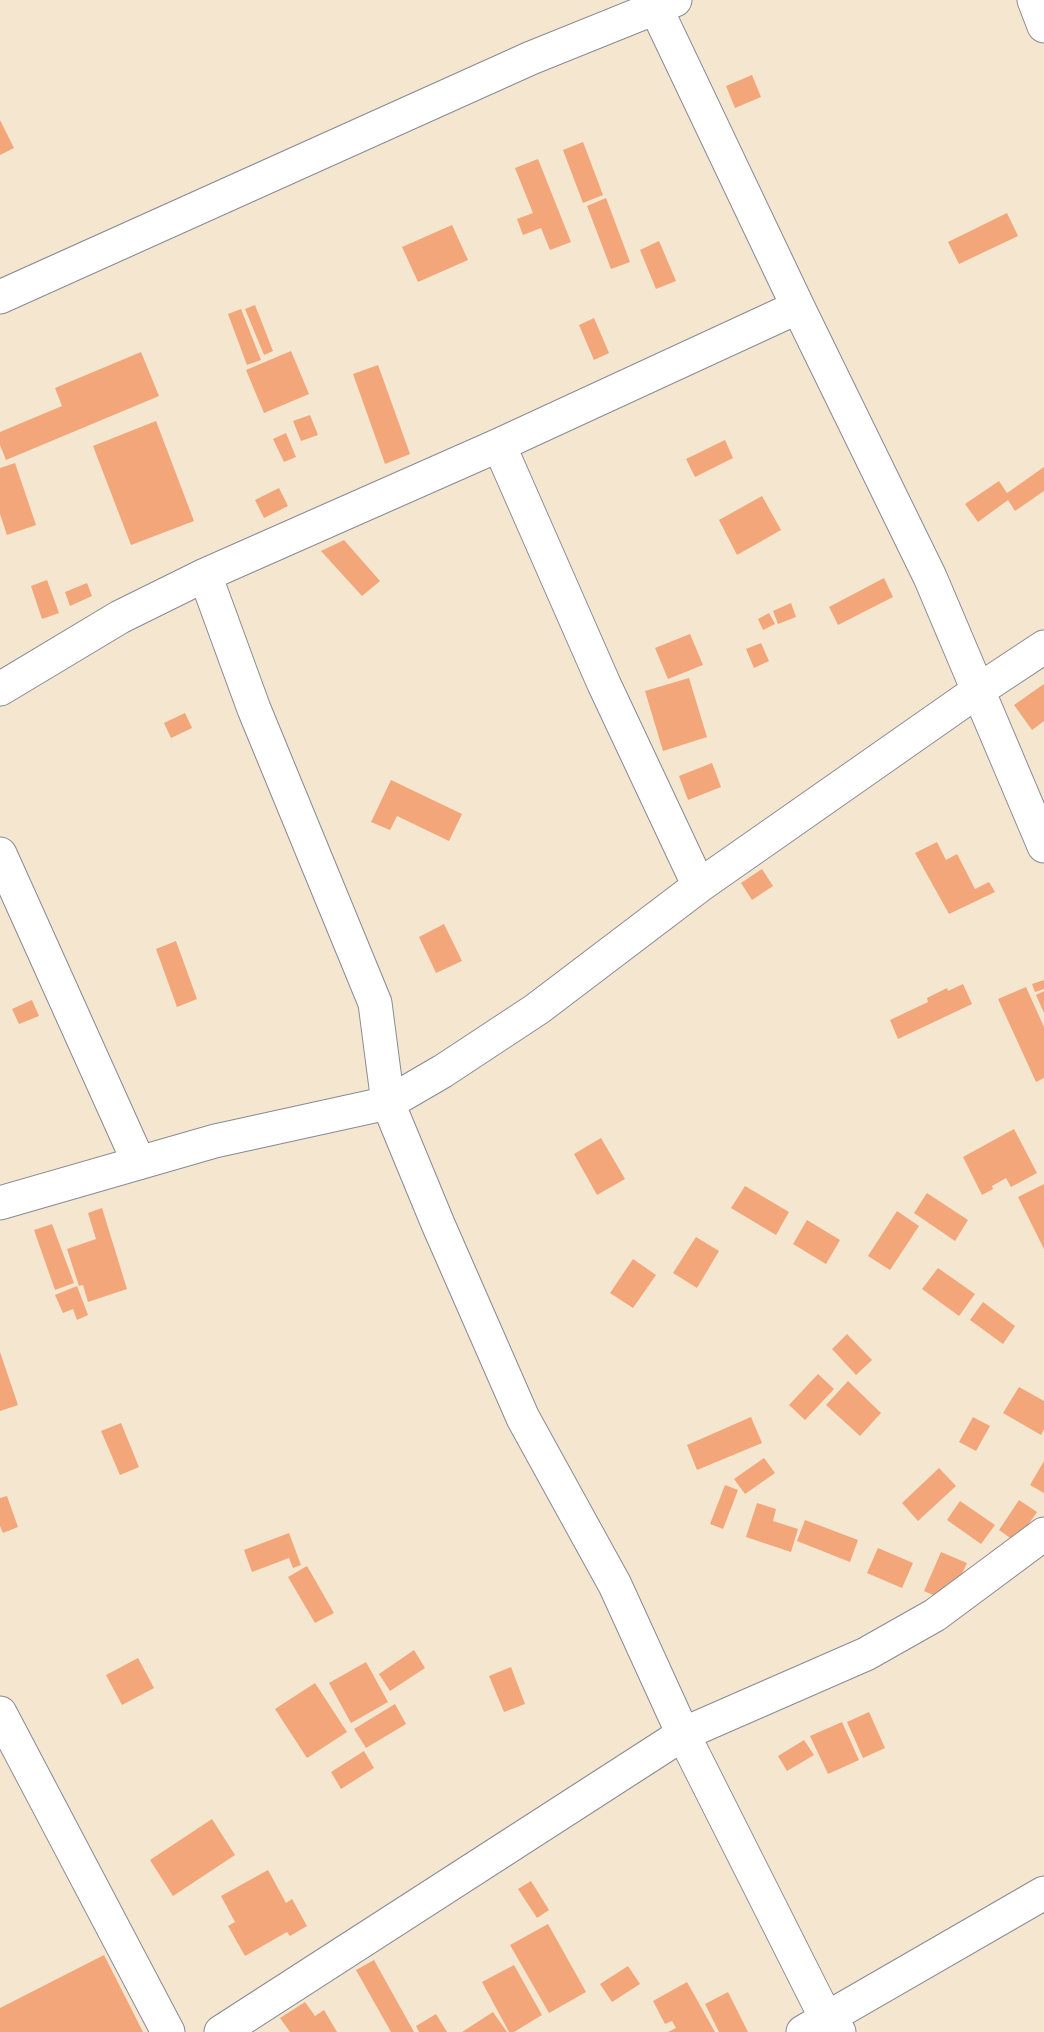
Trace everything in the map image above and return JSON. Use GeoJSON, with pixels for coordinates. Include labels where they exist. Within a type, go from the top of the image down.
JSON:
{"type":"FeatureCollection","features":[{"type":"Feature","properties":{"kind":"street"},"geometry":{"type":"LineString","coordinates":[[1034,0],[1044,26]]}},
{"type":"Feature","properties":{"kind":"street"},"geometry":{"type":"LineString","coordinates":[[0,297],[520,62],[661,3],[798,307],[915,545],[1044,846]]}},
{"type":"Feature","properties":{"kind":"street"},"geometry":{"type":"LineString","coordinates":[[0,689],[120,617],[205,575],[499,445],[798,307]]}},
{"type":"Feature","properties":{"kind":"street"},"geometry":{"type":"LineString","coordinates":[[499,445],[604,684],[699,886]]}},
{"type":"Feature","properties":{"kind":"street"},"geometry":{"type":"LineString","coordinates":[[205,575],[254,709],[375,1003],[388,1103],[438,1224],[523,1418],[615,1586],[823,2027],[1044,1893]]}},
{"type":"Feature","properties":{"kind":"street"},"geometry":{"type":"LineString","coordinates":[[0,1203],[215,1141],[388,1103],[443,1071],[537,1009],[699,886],[1044,647]]}},
{"type":"Feature","properties":{"kind":"street"},"geometry":{"type":"LineString","coordinates":[[0,854],[139,1163]]}},
{"type":"Feature","properties":{"kind":"street"},"geometry":{"type":"LineString","coordinates":[[221,2032],[683,1734],[866,1654],[935,1616],[1044,1534]]}},
{"type":"Feature","properties":{"kind":"street"},"geometry":{"type":"LineString","coordinates":[[0,1713],[168,2032]]}},
{"type":"Feature","properties":{"kind":"building"},"geometry":{"type":"Polygon","coordinates":[[[752,75],[761,97],[735,108],[726,86],[752,75]]]}},
{"type":"Feature","properties":{"kind":"building"},"geometry":{"type":"Polygon","coordinates":[[[0,120],[14,148],[0,155],[0,120]]]}},
{"type":"Feature","properties":{"kind":"building"},"geometry":{"type":"Polygon","coordinates":[[[583,142],[603,195],[583,203],[563,150],[583,142]]]}},
{"type":"Feature","properties":{"kind":"building"},"geometry":{"type":"Polygon","coordinates":[[[538,159],[571,242],[550,250],[541,228],[523,235],[517,219],[533,213],[515,168],[538,159]]]}},
{"type":"Feature","properties":{"kind":"building"},"geometry":{"type":"Polygon","coordinates":[[[606,198],[630,262],[611,269],[587,206],[606,198]]]}},
{"type":"Feature","properties":{"kind":"building"},"geometry":{"type":"Polygon","coordinates":[[[1007,213],[1018,236],[959,264],[948,242],[1007,213]]]}},
{"type":"Feature","properties":{"kind":"building"},"geometry":{"type":"Polygon","coordinates":[[[452,225],[468,260],[418,282],[402,247],[452,225]]]}},
{"type":"Feature","properties":{"kind":"building"},"geometry":{"type":"Polygon","coordinates":[[[659,241],[676,281],[656,289],[640,250],[659,241]]]}},
{"type":"Feature","properties":{"kind":"building"},"geometry":{"type":"Polygon","coordinates":[[[255,305],[273,351],[264,355],[245,309],[255,305]]]}},
{"type":"Feature","properties":{"kind":"building"},"geometry":{"type":"Polygon","coordinates":[[[241,309],[261,360],[247,365],[228,314],[241,309]]]}},
{"type":"Feature","properties":{"kind":"building"},"geometry":{"type":"Polygon","coordinates":[[[594,318],[609,353],[594,360],[579,325],[594,318]]]}},
{"type":"Feature","properties":{"kind":"building"},"geometry":{"type":"Polygon","coordinates":[[[291,351],[309,394],[264,413],[246,370],[291,351]]]}},
{"type":"Feature","properties":{"kind":"building"},"geometry":{"type":"Polygon","coordinates":[[[141,352],[159,396],[6,460],[0,445],[0,432],[62,406],[55,388],[141,352]]]}},
{"type":"Feature","properties":{"kind":"building"},"geometry":{"type":"Polygon","coordinates":[[[378,365],[410,454],[385,464],[353,374],[378,365]]]}},
{"type":"Feature","properties":{"kind":"building"},"geometry":{"type":"Polygon","coordinates":[[[310,415],[318,435],[301,441],[293,421],[310,415]]]}},
{"type":"Feature","properties":{"kind":"building"},"geometry":{"type":"Polygon","coordinates":[[[156,421],[194,521],[131,545],[93,446],[156,421]]]}},
{"type":"Feature","properties":{"kind":"building"},"geometry":{"type":"Polygon","coordinates":[[[286,433],[296,457],[284,462],[273,439],[286,433]]]}},
{"type":"Feature","properties":{"kind":"building"},"geometry":{"type":"Polygon","coordinates":[[[725,440],[733,458],[695,477],[686,459],[725,440]]]}},
{"type":"Feature","properties":{"kind":"building"},"geometry":{"type":"Polygon","coordinates":[[[15,463],[36,525],[7,535],[0,514],[0,468],[15,463]]]}},
{"type":"Feature","properties":{"kind":"building"},"geometry":{"type":"Polygon","coordinates":[[[1044,467],[1044,491],[1015,511],[1008,500],[978,522],[965,504],[999,481],[1007,493],[1044,467]]]}},
{"type":"Feature","properties":{"kind":"building"},"geometry":{"type":"Polygon","coordinates":[[[279,488],[288,506],[264,518],[255,500],[279,488]]]}},
{"type":"Feature","properties":{"kind":"building"},"geometry":{"type":"Polygon","coordinates":[[[762,496],[781,530],[737,555],[719,520],[762,496]]]}},
{"type":"Feature","properties":{"kind":"building"},"geometry":{"type":"Polygon","coordinates":[[[344,540],[380,581],[362,596],[321,551],[344,540]]]}},
{"type":"Feature","properties":{"kind":"building"},"geometry":{"type":"Polygon","coordinates":[[[884,578],[893,597],[838,625],[829,607],[884,578]]]}},
{"type":"Feature","properties":{"kind":"building"},"geometry":{"type":"Polygon","coordinates":[[[47,580],[59,613],[42,619],[31,586],[47,580]]]}},
{"type":"Feature","properties":{"kind":"building"},"geometry":{"type":"Polygon","coordinates":[[[87,583],[92,596],[70,606],[65,592],[87,583]]]}},
{"type":"Feature","properties":{"kind":"building"},"geometry":{"type":"Polygon","coordinates":[[[791,603],[796,617],[778,624],[773,611],[791,603]]]}},
{"type":"Feature","properties":{"kind":"building"},"geometry":{"type":"Polygon","coordinates":[[[769,613],[775,624],[763,630],[758,619],[769,613]]]}},
{"type":"Feature","properties":{"kind":"building"},"geometry":{"type":"Polygon","coordinates":[[[690,634],[703,665],[668,679],[655,648],[690,634]]]}},
{"type":"Feature","properties":{"kind":"building"},"geometry":{"type":"Polygon","coordinates":[[[761,643],[769,661],[754,668],[746,649],[761,643]]]}},
{"type":"Feature","properties":{"kind":"building"},"geometry":{"type":"Polygon","coordinates":[[[689,678],[707,737],[663,751],[645,691],[689,678]]]}},
{"type":"Feature","properties":{"kind":"building"},"geometry":{"type":"Polygon","coordinates":[[[1044,684],[1044,721],[1032,730],[1014,705],[1044,684]]]}},
{"type":"Feature","properties":{"kind":"building"},"geometry":{"type":"Polygon","coordinates":[[[185,713],[192,728],[171,738],[164,723],[185,713]]]}},
{"type":"Feature","properties":{"kind":"building"},"geometry":{"type":"Polygon","coordinates":[[[712,763],[721,787],[688,800],[679,776],[712,763]]]}},
{"type":"Feature","properties":{"kind":"building"},"geometry":{"type":"Polygon","coordinates":[[[391,780],[462,814],[449,841],[397,816],[390,830],[371,822],[391,780]]]}},
{"type":"Feature","properties":{"kind":"building"},"geometry":{"type":"Polygon","coordinates":[[[937,842],[946,860],[957,854],[975,889],[989,882],[995,892],[949,914],[915,853],[937,842]]]}},
{"type":"Feature","properties":{"kind":"building"},"geometry":{"type":"Polygon","coordinates":[[[762,869],[773,886],[752,900],[741,883],[762,869]]]}},
{"type":"Feature","properties":{"kind":"building"},"geometry":{"type":"Polygon","coordinates":[[[444,924],[462,961],[436,973],[419,937],[444,924]]]}},
{"type":"Feature","properties":{"kind":"building"},"geometry":{"type":"Polygon","coordinates":[[[176,941],[197,999],[177,1007],[156,949],[176,941]]]}},
{"type":"Feature","properties":{"kind":"building"},"geometry":{"type":"Polygon","coordinates":[[[1044,980],[1044,989],[1035,992],[1032,984],[1044,980]]]}},
{"type":"Feature","properties":{"kind":"building"},"geometry":{"type":"Polygon","coordinates":[[[963,984],[972,1004],[898,1039],[890,1020],[928,1002],[927,998],[947,988],[948,991],[963,984]]]}},
{"type":"Feature","properties":{"kind":"building"},"geometry":{"type":"Polygon","coordinates":[[[1026,987],[1044,1027],[1044,1078],[1036,1082],[998,999],[1026,987]]]}},
{"type":"Feature","properties":{"kind":"building"},"geometry":{"type":"Polygon","coordinates":[[[1044,991],[1044,1013],[1036,995],[1044,991]]]}},
{"type":"Feature","properties":{"kind":"building"},"geometry":{"type":"Polygon","coordinates":[[[32,1000],[39,1016],[19,1024],[12,1009],[32,1000]]]}},
{"type":"Feature","properties":{"kind":"building"},"geometry":{"type":"Polygon","coordinates":[[[1014,1129],[1037,1173],[1011,1187],[1006,1178],[982,1195],[963,1157],[1014,1129]]]}},
{"type":"Feature","properties":{"kind":"building"},"geometry":{"type":"Polygon","coordinates":[[[601,1138],[625,1179],[597,1195],[574,1154],[601,1138]]]}},
{"type":"Feature","properties":{"kind":"building"},"geometry":{"type":"Polygon","coordinates":[[[1044,1184],[1044,1249],[1018,1197],[1044,1184]]]}},
{"type":"Feature","properties":{"kind":"building"},"geometry":{"type":"Polygon","coordinates":[[[745,1186],[789,1212],[776,1235],[731,1208],[745,1186]]]}},
{"type":"Feature","properties":{"kind":"building"},"geometry":{"type":"Polygon","coordinates":[[[927,1193],[968,1220],[955,1241],[914,1213],[927,1193]]]}},
{"type":"Feature","properties":{"kind":"building"},"geometry":{"type":"Polygon","coordinates":[[[102,1208],[127,1289],[88,1302],[83,1285],[79,1286],[67,1249],[96,1239],[88,1213],[102,1208]]]}},
{"type":"Feature","properties":{"kind":"building"},"geometry":{"type":"Polygon","coordinates":[[[897,1211],[919,1226],[890,1270],[868,1256],[897,1211]]]}},
{"type":"Feature","properties":{"kind":"building"},"geometry":{"type":"Polygon","coordinates":[[[807,1220],[840,1240],[826,1264],[793,1244],[807,1220]]]}},
{"type":"Feature","properties":{"kind":"building"},"geometry":{"type":"Polygon","coordinates":[[[52,1224],[74,1283],[55,1290],[34,1230],[52,1224]]]}},
{"type":"Feature","properties":{"kind":"building"},"geometry":{"type":"Polygon","coordinates":[[[696,1237],[719,1251],[697,1288],[673,1273],[696,1237]]]}},
{"type":"Feature","properties":{"kind":"building"},"geometry":{"type":"Polygon","coordinates":[[[633,1259],[656,1275],[633,1308],[610,1293],[633,1259]]]}},
{"type":"Feature","properties":{"kind":"building"},"geometry":{"type":"Polygon","coordinates":[[[938,1268],[975,1294],[959,1316],[922,1289],[938,1268]]]}},
{"type":"Feature","properties":{"kind":"building"},"geometry":{"type":"Polygon","coordinates":[[[77,1286],[88,1315],[77,1320],[73,1309],[63,1313],[55,1295],[77,1286]]]}},
{"type":"Feature","properties":{"kind":"building"},"geometry":{"type":"Polygon","coordinates":[[[983,1302],[1015,1326],[1003,1344],[970,1320],[983,1302]]]}},
{"type":"Feature","properties":{"kind":"building"},"geometry":{"type":"Polygon","coordinates":[[[847,1334],[872,1360],[856,1375],[832,1349],[847,1334]]]}},
{"type":"Feature","properties":{"kind":"building"},"geometry":{"type":"Polygon","coordinates":[[[0,1352],[18,1405],[0,1411],[0,1352]]]}},
{"type":"Feature","properties":{"kind":"building"},"geometry":{"type":"Polygon","coordinates":[[[818,1374],[834,1389],[805,1420],[789,1405],[818,1374]]]}},
{"type":"Feature","properties":{"kind":"building"},"geometry":{"type":"Polygon","coordinates":[[[848,1381],[881,1413],[860,1436],[826,1405],[848,1381]]]}},
{"type":"Feature","properties":{"kind":"building"},"geometry":{"type":"Polygon","coordinates":[[[1019,1387],[1044,1401],[1044,1429],[1041,1435],[1003,1413],[1019,1387]]]}},
{"type":"Feature","properties":{"kind":"building"},"geometry":{"type":"Polygon","coordinates":[[[751,1417],[762,1443],[697,1470],[687,1445],[751,1417]]]}},
{"type":"Feature","properties":{"kind":"building"},"geometry":{"type":"Polygon","coordinates":[[[973,1417],[990,1426],[976,1451],[959,1442],[973,1417]]]}},
{"type":"Feature","properties":{"kind":"building"},"geometry":{"type":"Polygon","coordinates":[[[121,1423],[139,1467],[120,1475],[101,1431],[121,1423]]]}},
{"type":"Feature","properties":{"kind":"building"},"geometry":{"type":"Polygon","coordinates":[[[764,1458],[775,1473],[745,1494],[734,1479],[764,1458]]]}},
{"type":"Feature","properties":{"kind":"building"},"geometry":{"type":"Polygon","coordinates":[[[1044,1461],[1044,1493],[1030,1485],[1044,1461]]]}},
{"type":"Feature","properties":{"kind":"building"},"geometry":{"type":"Polygon","coordinates":[[[939,1468],[956,1486],[918,1521],[902,1503],[939,1468]]]}},
{"type":"Feature","properties":{"kind":"building"},"geometry":{"type":"Polygon","coordinates":[[[725,1485],[738,1490],[723,1529],[710,1524],[725,1485]]]}},
{"type":"Feature","properties":{"kind":"building"},"geometry":{"type":"Polygon","coordinates":[[[7,1496],[18,1527],[3,1533],[0,1526],[0,1498],[7,1496]]]}},
{"type":"Feature","properties":{"kind":"building"},"geometry":{"type":"Polygon","coordinates":[[[1019,1500],[1037,1512],[1016,1542],[999,1530],[1019,1500]]]}},
{"type":"Feature","properties":{"kind":"building"},"geometry":{"type":"Polygon","coordinates":[[[960,1501],[995,1525],[981,1544],[947,1520],[960,1501]]]}},
{"type":"Feature","properties":{"kind":"building"},"geometry":{"type":"Polygon","coordinates":[[[757,1503],[776,1509],[773,1521],[798,1529],[791,1552],[746,1537],[757,1503]]]}},
{"type":"Feature","properties":{"kind":"building"},"geometry":{"type":"Polygon","coordinates":[[[805,1520],[858,1540],[850,1562],[797,1541],[805,1520]]]}},
{"type":"Feature","properties":{"kind":"building"},"geometry":{"type":"Polygon","coordinates":[[[289,1533],[301,1565],[293,1568],[289,1558],[252,1572],[244,1550],[289,1533]]]}},
{"type":"Feature","properties":{"kind":"building"},"geometry":{"type":"Polygon","coordinates":[[[878,1548],[913,1563],[902,1588],[867,1573],[878,1548]]]}},
{"type":"Feature","properties":{"kind":"building"},"geometry":{"type":"Polygon","coordinates":[[[941,1552],[967,1563],[949,1602],[924,1591],[941,1552]]]}},
{"type":"Feature","properties":{"kind":"building"},"geometry":{"type":"Polygon","coordinates":[[[307,1566],[334,1613],[315,1623],[288,1577],[307,1566]]]}},
{"type":"Feature","properties":{"kind":"building"},"geometry":{"type":"Polygon","coordinates":[[[414,1650],[425,1668],[390,1691],[379,1674],[414,1650]]]}},
{"type":"Feature","properties":{"kind":"building"},"geometry":{"type":"Polygon","coordinates":[[[138,1658],[154,1688],[122,1705],[106,1675],[138,1658]]]}},
{"type":"Feature","properties":{"kind":"building"},"geometry":{"type":"Polygon","coordinates":[[[366,1662],[388,1702],[351,1723],[329,1683],[366,1662]]]}},
{"type":"Feature","properties":{"kind":"building"},"geometry":{"type":"Polygon","coordinates":[[[511,1667],[525,1704],[504,1712],[489,1676],[511,1667]]]}},
{"type":"Feature","properties":{"kind":"building"},"geometry":{"type":"Polygon","coordinates":[[[315,1683],[347,1732],[307,1758],[275,1709],[315,1683]]]}},
{"type":"Feature","properties":{"kind":"building"},"geometry":{"type":"Polygon","coordinates":[[[395,1704],[406,1724],[366,1748],[354,1729],[395,1704]]]}},
{"type":"Feature","properties":{"kind":"building"},"geometry":{"type":"Polygon","coordinates":[[[869,1712],[885,1748],[863,1758],[847,1722],[869,1712]]]}},
{"type":"Feature","properties":{"kind":"building"},"geometry":{"type":"Polygon","coordinates":[[[842,1722],[859,1760],[828,1774],[810,1736],[842,1722]]]}},
{"type":"Feature","properties":{"kind":"building"},"geometry":{"type":"Polygon","coordinates":[[[804,1740],[814,1755],[787,1771],[778,1756],[804,1740]]]}},
{"type":"Feature","properties":{"kind":"building"},"geometry":{"type":"Polygon","coordinates":[[[364,1751],[374,1768],[341,1789],[331,1772],[364,1751]]]}},
{"type":"Feature","properties":{"kind":"building"},"geometry":{"type":"Polygon","coordinates":[[[212,1819],[235,1855],[173,1896],[150,1860],[212,1819]]]}},
{"type":"Feature","properties":{"kind":"building"},"geometry":{"type":"Polygon","coordinates":[[[268,1870],[286,1903],[292,1899],[307,1926],[290,1936],[287,1932],[245,1956],[228,1926],[235,1922],[221,1896],[268,1870]]]}},
{"type":"Feature","properties":{"kind":"building"},"geometry":{"type":"Polygon","coordinates":[[[531,1881],[549,1910],[537,1918],[518,1889],[531,1881]]]}},
{"type":"Feature","properties":{"kind":"building"},"geometry":{"type":"Polygon","coordinates":[[[548,1924],[586,1992],[549,2013],[510,1945],[548,1924]]]}},
{"type":"Feature","properties":{"kind":"building"},"geometry":{"type":"Polygon","coordinates":[[[104,1955],[143,2032],[0,2032],[0,2008],[104,1955]]]}},
{"type":"Feature","properties":{"kind":"building"},"geometry":{"type":"Polygon","coordinates":[[[374,1960],[414,2032],[391,2032],[356,1970],[374,1960]]]}},
{"type":"Feature","properties":{"kind":"building"},"geometry":{"type":"Polygon","coordinates":[[[514,1965],[542,2015],[514,2032],[509,2032],[482,1982],[514,1965]]]}},
{"type":"Feature","properties":{"kind":"building"},"geometry":{"type":"Polygon","coordinates":[[[628,1966],[640,1984],[612,2002],[600,1984],[628,1966]]]}},
{"type":"Feature","properties":{"kind":"building"},"geometry":{"type":"Polygon","coordinates":[[[687,1982],[715,2032],[668,2032],[676,2028],[672,2021],[665,2024],[653,2001],[687,1982]]]}},
{"type":"Feature","properties":{"kind":"building"},"geometry":{"type":"Polygon","coordinates":[[[728,1992],[748,2032],[719,2032],[705,2004],[728,1992]]]}},
{"type":"Feature","properties":{"kind":"building"},"geometry":{"type":"Polygon","coordinates":[[[305,2002],[315,2016],[324,2010],[337,2032],[290,2032],[280,2018],[305,2002]]]}},
{"type":"Feature","properties":{"kind":"building"},"geometry":{"type":"Polygon","coordinates":[[[493,2012],[507,2032],[462,2032],[493,2012]]]}},
{"type":"Feature","properties":{"kind":"building"},"geometry":{"type":"Polygon","coordinates":[[[436,2014],[447,2032],[419,2032],[416,2026],[436,2014]]]}}]}
